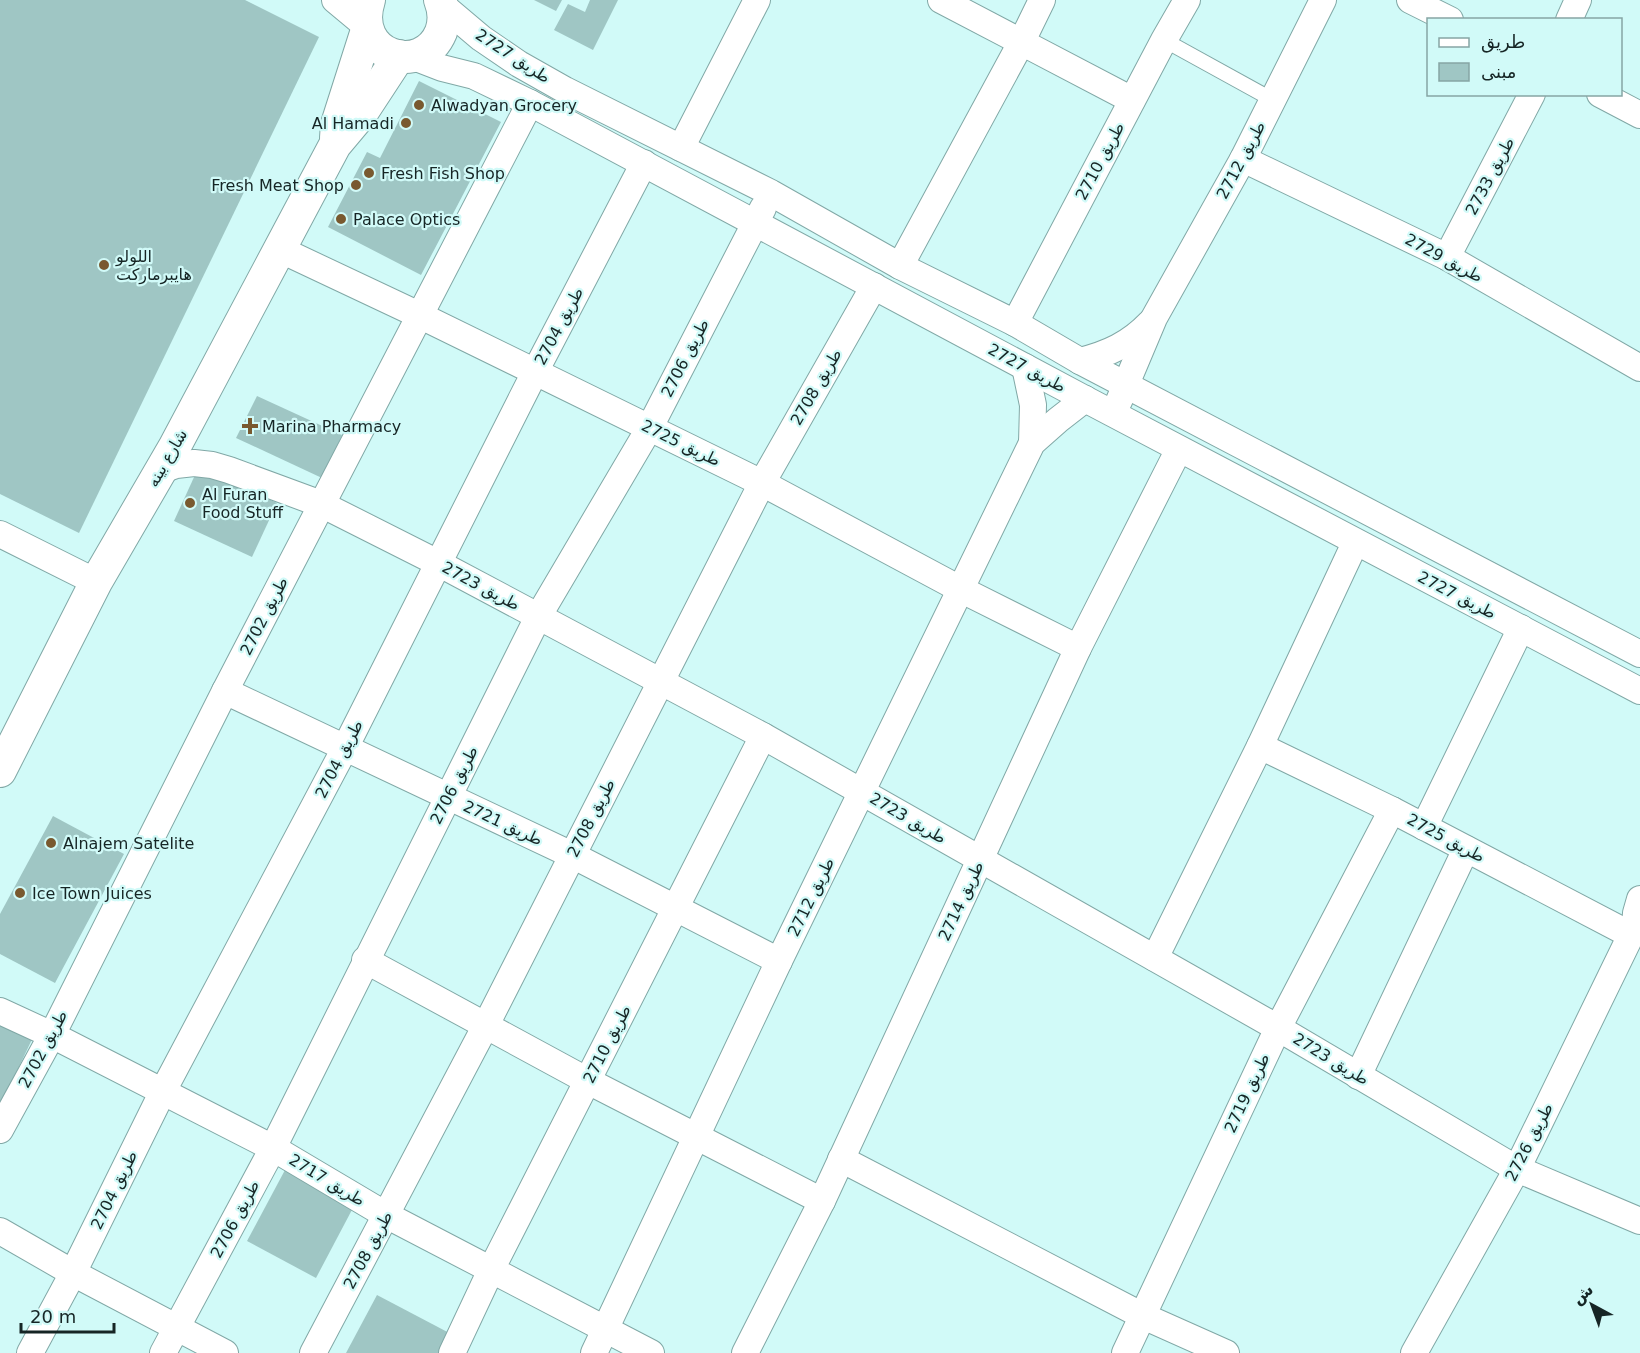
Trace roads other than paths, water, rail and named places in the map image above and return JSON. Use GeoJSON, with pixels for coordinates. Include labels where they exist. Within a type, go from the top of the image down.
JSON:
{"type":"FeatureCollection","features":[{"type":"Feature","properties":{"kind":"street"},"geometry":{"type":"LineString","coordinates":[[335,0],[367,18],[371,39],[379,47],[388,53],[405,56],[421,53],[438,38],[444,15],[441,2]]}},
{"type":"Feature","properties":{"kind":"street"},"geometry":{"type":"LineString","coordinates":[[681,148],[757,0]]}},
{"type":"Feature","properties":{"kind":"street"},"geometry":{"type":"LineString","coordinates":[[941,0],[1132,100]]}},
{"type":"Feature","properties":{"kind":"street"},"geometry":{"type":"LineString","coordinates":[[900,266],[1042,0]]}},
{"type":"Feature","properties":{"kind":"street","name":"طريق 2710"},"geometry":{"type":"LineString","coordinates":[[1015,322],[1187,0]]}},
{"type":"Feature","properties":{"kind":"street","name":"طريق 2712"},"geometry":{"type":"LineString","coordinates":[[1113,414],[1154,318],[1243,159],[1323,0]]}},
{"type":"Feature","properties":{"kind":"street"},"geometry":{"type":"LineString","coordinates":[[1410,0],[1446,18]]}},
{"type":"Feature","properties":{"kind":"street"},"geometry":{"type":"LineString","coordinates":[[1570,18],[1578,0]]}},
{"type":"Feature","properties":{"kind":"street","name":"طريق 2727"},"geometry":{"type":"LineString","coordinates":[[441,2],[481,38],[519,64],[565,90],[771,193],[900,266],[1015,322],[1080,361],[1640,654]]}},
{"type":"Feature","properties":{"kind":"street","name":"شارع بينه"},"geometry":{"type":"LineString","coordinates":[[335,145],[337,124],[367,18]]}},
{"type":"Feature","properties":{"kind":"street","name":"شارع بينه"},"geometry":{"type":"LineString","coordinates":[[0,771],[96,582],[159,471],[335,145],[405,56]]}},
{"type":"Feature","properties":{"kind":"street","name":"طريق 2727"},"geometry":{"type":"LineString","coordinates":[[405,56],[474,76],[530,102],[1355,543],[1640,691]]}},
{"type":"Feature","properties":{"kind":"street","name":"طريق 2733"},"geometry":{"type":"LineString","coordinates":[[1447,257],[1531,96]]}},
{"type":"Feature","properties":{"kind":"street"},"geometry":{"type":"LineString","coordinates":[[1604,96],[1640,115]]}},
{"type":"Feature","properties":{"kind":"street","name":"طريق 2702"},"geometry":{"type":"LineString","coordinates":[[0,1130],[52,1035],[225,691],[530,102]]}},
{"type":"Feature","properties":{"kind":"street","name":"طريق 2729"},"geometry":{"type":"LineString","coordinates":[[1243,159],[1447,257],[1640,368]]}},
{"type":"Feature","properties":{"kind":"street","name":"طريق 2704"},"geometry":{"type":"LineString","coordinates":[[30,1353],[73,1274],[162,1093],[345,748],[535,372],[644,163]]}},
{"type":"Feature","properties":{"kind":"street","name":"طريق 2706"},"geometry":{"type":"LineString","coordinates":[[163,1353],[273,1148],[538,617],[650,427],[771,193]]}},
{"type":"Feature","properties":{"kind":"street","name":"طريق 2725"},"geometry":{"type":"LineString","coordinates":[[279,249],[650,427],[762,483],[960,590],[1078,648]]}},
{"type":"Feature","properties":{"kind":"street","name":"طريق 2708"},"geometry":{"type":"LineString","coordinates":[[313,1353],[486,1025],[762,483],[874,286]]}},
{"type":"Feature","properties":{"kind":"street","name":"طريق 2712"},"geometry":{"type":"LineString","coordinates":[[1080,361],[1101,356],[1121,346],[1139,334],[1154,318]]}},
{"type":"Feature","properties":{"kind":"street","name":"طريق 2712"},"geometry":{"type":"LineString","coordinates":[[1025,367],[1033,405],[1032,443]]}},
{"type":"Feature","properties":{"kind":"street","name":"طريق 2712"},"geometry":{"type":"LineString","coordinates":[[594,1353],[779,961],[1032,443],[1085,399]]}},
{"type":"Feature","properties":{"kind":"street","name":"طريق 2714"},"geometry":{"type":"LineString","coordinates":[[745,1353],[822,1201],[1078,648],[1179,449]]}},
{"type":"Feature","properties":{"kind":"street","name":"طريق 2723"},"geometry":{"type":"LineString","coordinates":[[159,471],[176,465],[194,463],[212,465],[321,504],[438,563],[763,736],[1278,1028],[1517,1169],[1640,1221]]}},
{"type":"Feature","properties":{"kind":"street"},"geometry":{"type":"LineString","coordinates":[[0,534],[96,582]]}},
{"type":"Feature","properties":{"kind":"street"},"geometry":{"type":"LineString","coordinates":[[1155,958],[1260,746],[1355,543]]}},
{"type":"Feature","properties":{"kind":"street"},"geometry":{"type":"LineString","coordinates":[[1424,827],[1521,628]]}},
{"type":"Feature","properties":{"kind":"street","name":"طريق 2721"},"geometry":{"type":"LineString","coordinates":[[225,691],[573,855],[779,961]]}},
{"type":"Feature","properties":{"kind":"street","name":"طريق 2710"},"geometry":{"type":"LineString","coordinates":[[452,1353],[491,1270],[763,736]]}},
{"type":"Feature","properties":{"kind":"street","name":"طريق 2725"},"geometry":{"type":"LineString","coordinates":[[1260,746],[1466,849],[1635,928]]}},
{"type":"Feature","properties":{"kind":"street","name":"طريق 2719"},"geometry":{"type":"LineString","coordinates":[[1125,1353],[1278,1028],[1392,810]]}},
{"type":"Feature","properties":{"kind":"street"},"geometry":{"type":"LineString","coordinates":[[1358,1076],[1466,849]]}},
{"type":"Feature","properties":{"kind":"street","name":"طريق 2726"},"geometry":{"type":"LineString","coordinates":[[1414,1353],[1517,1169],[1635,928],[1640,899]]}},
{"type":"Feature","properties":{"kind":"street"},"geometry":{"type":"LineString","coordinates":[[365,960],[588,1082],[822,1201]]}},
{"type":"Feature","properties":{"kind":"street","name":"طريق 2717"},"geometry":{"type":"LineString","coordinates":[[0,1011],[52,1035],[273,1148],[386,1215],[651,1353]]}},
{"type":"Feature","properties":{"kind":"street"},"geometry":{"type":"LineString","coordinates":[[841,1160],[1143,1316],[1226,1353]]}},
{"type":"Feature","properties":{"kind":"street"},"geometry":{"type":"LineString","coordinates":[[0,1231],[73,1274],[225,1353]]}},
{"type":"Feature","properties":{"kind":"lane"},"geometry":{"type":"LineString","coordinates":[[1164,40],[1273,100]]}},
{"type":"Feature","properties":{"kind":"place","name":"Alwadyan Grocery"},"geometry":{"type":"Point","coordinates":[419,105]}},
{"type":"Feature","properties":{"kind":"place","name":"Al Hamadi"},"geometry":{"type":"Point","coordinates":[406,123]}},
{"type":"Feature","properties":{"kind":"place","name":"Fresh Fish Shop"},"geometry":{"type":"Point","coordinates":[369,173]}},
{"type":"Feature","properties":{"kind":"place","name":"Fresh Meat Shop"},"geometry":{"type":"Point","coordinates":[356,185]}},
{"type":"Feature","properties":{"kind":"place","name":"Palace Optics"},"geometry":{"type":"Point","coordinates":[341,219]}},
{"type":"Feature","properties":{"kind":"place","name":"اللولو هايبرماركت"},"geometry":{"type":"Point","coordinates":[104,265]}},
{"type":"Feature","properties":{"kind":"place","name":"Marina Pharmacy"},"geometry":{"type":"Point","coordinates":[250,426]}},
{"type":"Feature","properties":{"kind":"place","name":"Al Furan Food Stuff"},"geometry":{"type":"Point","coordinates":[190,503]}},
{"type":"Feature","properties":{"kind":"place","name":"Alnajem Satelite"},"geometry":{"type":"Point","coordinates":[51,843]}},
{"type":"Feature","properties":{"kind":"place","name":"Ice Town Juices"},"geometry":{"type":"Point","coordinates":[20,893]}}]}
